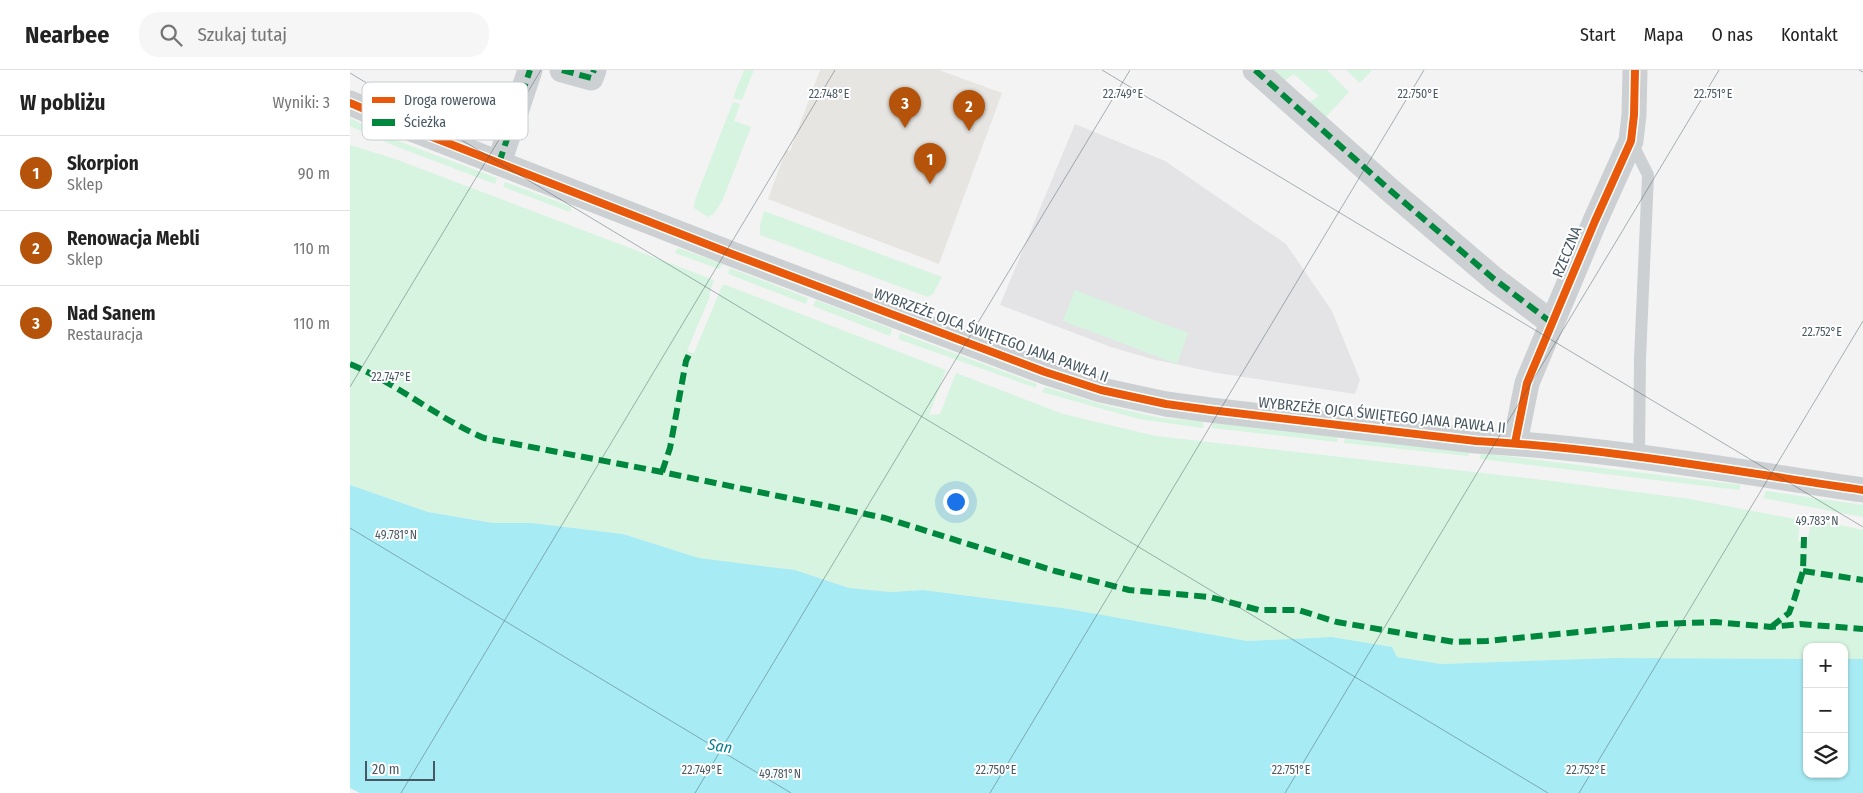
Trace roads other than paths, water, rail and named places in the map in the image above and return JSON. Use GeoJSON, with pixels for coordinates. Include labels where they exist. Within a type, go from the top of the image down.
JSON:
{"type":"FeatureCollection","features":[{"type":"Feature","properties":{"kind":"street"},"geometry":{"type":"LineString","coordinates":[[526,82],[530,70]]}},
{"type":"Feature","properties":{"kind":"street"},"geometry":{"type":"LineString","coordinates":[[562,70],[591,78],[594,70]]}},
{"type":"Feature","properties":{"kind":"street"},"geometry":{"type":"LineString","coordinates":[[1255,70],[1479,267],[1552,323]]}},
{"type":"Feature","properties":{"kind":"street","name":"RZECZNA"},"geometry":{"type":"LineString","coordinates":[[1515,443],[1527,383],[1631,141],[1634,115],[1635,70]]}},
{"type":"Feature","properties":{"kind":"street","name":"WYBRZEŻE OJCA ŚWIĘTEGO JANA PAWŁA II"},"geometry":{"type":"LineString","coordinates":[[350,102],[362,107]]}},
{"type":"Feature","properties":{"kind":"street","name":"WYBRZEŻE OJCA ŚWIĘTEGO JANA PAWŁA II"},"geometry":{"type":"LineString","coordinates":[[440,140],[900,318],[1045,372],[1101,390],[1166,404],[1210,410],[1476,441],[1515,443],[1639,456],[1863,490]]}},
{"type":"Feature","properties":{"kind":"street"},"geometry":{"type":"LineString","coordinates":[[499,163],[507,140]]}},
{"type":"Feature","properties":{"kind":"lane"},"geometry":{"type":"LineString","coordinates":[[1631,141],[1648,175],[1640,359],[1639,456]]}},
{"type":"Feature","properties":{"kind":"water","name":"San"},"geometry":{"type":"Polygon","coordinates":[[[350,485],[428,512],[493,523],[532,523],[623,534],[699,558],[795,570],[849,588],[891,592],[923,590],[1069,609],[1247,641],[1331,637],[1392,647],[1397,657],[1441,664],[1614,658],[1803,659],[1803,778],[1848,778],[1848,659],[1863,659],[1863,793],[360,793],[350,788],[350,485]]]}},
{"type":"Feature","properties":{"kind":"place","name":"Nad Sanem"},"geometry":{"type":"Point","coordinates":[905,128]}},
{"type":"Feature","properties":{"kind":"place","name":"Renowacja Mebli"},"geometry":{"type":"Point","coordinates":[969,131]}},
{"type":"Feature","properties":{"kind":"place","name":"Skorpion"},"geometry":{"type":"Point","coordinates":[930,184]}}]}
